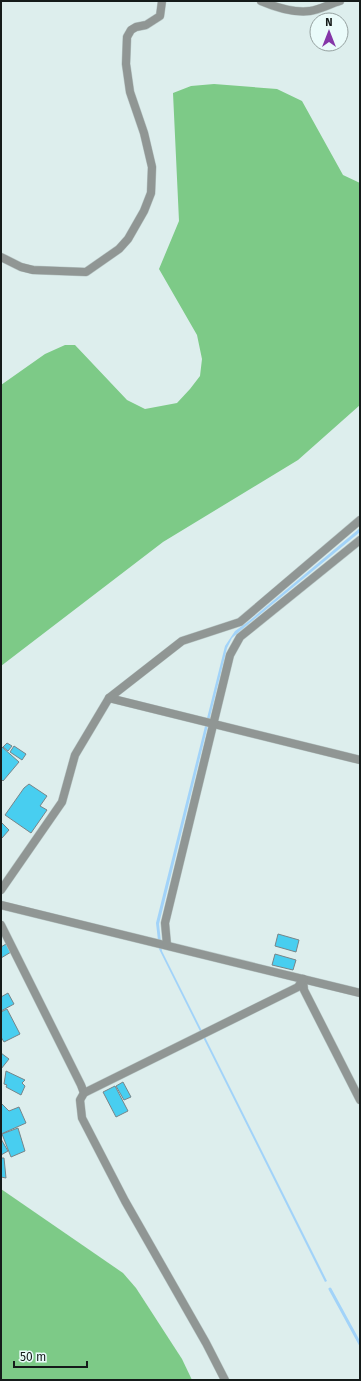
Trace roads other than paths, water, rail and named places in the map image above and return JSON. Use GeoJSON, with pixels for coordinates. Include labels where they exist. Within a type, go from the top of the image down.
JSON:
{"type":"FeatureCollection","features":[{"type":"Feature","properties":{"kind":"street"},"geometry":{"type":"LineString","coordinates":[[1,257],[21,267],[33,270],[86,272],[119,249],[128,239],[144,212],[151,193],[152,167],[144,133],[130,92],[126,64],[127,37],[131,30],[136,27],[146,26],[160,16],[162,1]]}},
{"type":"Feature","properties":{"kind":"street"},"geometry":{"type":"LineString","coordinates":[[260,1],[273,6],[298,11],[310,11],[340,1]]}},
{"type":"Feature","properties":{"kind":"street"},"geometry":{"type":"LineString","coordinates":[[1,890],[62,802],[75,755],[109,698],[182,642],[240,622],[360,520]]}},
{"type":"Feature","properties":{"kind":"street"},"geometry":{"type":"LineString","coordinates":[[167,945],[165,923],[230,655],[240,637],[360,540]]}},
{"type":"Feature","properties":{"kind":"street"},"geometry":{"type":"LineString","coordinates":[[109,698],[360,760]]}},
{"type":"Feature","properties":{"kind":"street"},"geometry":{"type":"LineString","coordinates":[[1,905],[360,993]]}},
{"type":"Feature","properties":{"kind":"street"},"geometry":{"type":"LineString","coordinates":[[1,925],[84,1093]]}},
{"type":"Feature","properties":{"kind":"street"},"geometry":{"type":"LineString","coordinates":[[224,1380],[206,1343],[124,1201],[82,1118],[80,1100],[84,1093],[298,987],[303,979]]}},
{"type":"Feature","properties":{"kind":"street"},"geometry":{"type":"LineString","coordinates":[[303,979],[304,990],[360,1100]]}},
{"type":"Feature","properties":{"kind":"water"},"geometry":{"type":"Polygon","coordinates":[[[360,528],[360,532],[232,638],[227,648],[159,924],[162,951],[327,1281],[325,1282],[159,949],[156,923],[225,646],[235,631],[360,528]]]}},
{"type":"Feature","properties":{"kind":"waterway"},"geometry":{"type":"LineString","coordinates":[[330,1289],[360,1344]]}}]}
